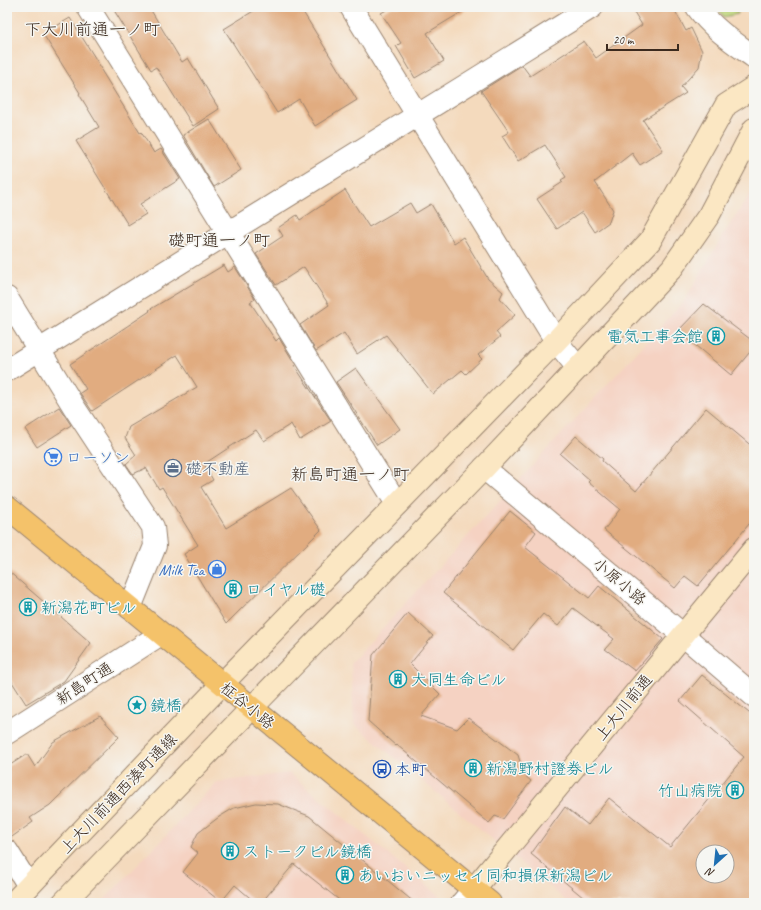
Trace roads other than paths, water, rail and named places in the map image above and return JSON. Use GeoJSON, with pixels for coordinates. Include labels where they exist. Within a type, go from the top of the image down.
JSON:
{"type":"FeatureCollection","features":[{"type":"Feature","properties":{"kind":"highway","name":"柾谷小路"},"geometry":{"type":"LineString","coordinates":[[7,507],[252,708],[475,899]]}},
{"type":"Feature","properties":{"kind":"street"},"geometry":{"type":"LineString","coordinates":[[88,7],[397,504]]}},
{"type":"Feature","properties":{"kind":"street"},"geometry":{"type":"LineString","coordinates":[[351,7],[556,341],[578,368]]}},
{"type":"Feature","properties":{"kind":"street"},"geometry":{"type":"LineString","coordinates":[[7,370],[592,7]]}},
{"type":"Feature","properties":{"kind":"street"},"geometry":{"type":"LineString","coordinates":[[697,7],[706,20],[722,34],[754,57]]}},
{"type":"Feature","properties":{"kind":"street","name":"上大川前通西湊町通線"},"geometry":{"type":"LineString","coordinates":[[13,903],[222,684],[556,341],[650,241],[726,105],[754,87]]}},
{"type":"Feature","properties":{"kind":"street"},"geometry":{"type":"LineString","coordinates":[[63,903],[484,468],[672,268],[708,215],[754,129]]}},
{"type":"Feature","properties":{"kind":"street"},"geometry":{"type":"LineString","coordinates":[[7,298],[74,407],[153,526],[155,546],[130,608]]}},
{"type":"Feature","properties":{"kind":"street","name":"小原小路"},"geometry":{"type":"LineString","coordinates":[[484,468],[754,696]]}},
{"type":"Feature","properties":{"kind":"street","name":"上大川前通"},"geometry":{"type":"LineString","coordinates":[[475,899],[683,635],[754,549]]}},
{"type":"Feature","properties":{"kind":"street","name":"新島町通"},"geometry":{"type":"LineString","coordinates":[[7,733],[162,634]]}},
{"type":"Feature","properties":{"kind":"street"},"geometry":{"type":"LineString","coordinates":[[7,851],[29,886]]}},
{"type":"Feature","properties":{"kind":"place","name":"電気工事会館"},"geometry":{"type":"Point","coordinates":[716,336]}},
{"type":"Feature","properties":{"kind":"place","name":"ローソン"},"geometry":{"type":"Point","coordinates":[53,457]}},
{"type":"Feature","properties":{"kind":"place","name":"礎不動産"},"geometry":{"type":"Point","coordinates":[173,468]}},
{"type":"Feature","properties":{"kind":"place","name":"Milk Tea"},"geometry":{"type":"Point","coordinates":[217,569]}},
{"type":"Feature","properties":{"kind":"place","name":"ロイヤル礎"},"geometry":{"type":"Point","coordinates":[233,589]}},
{"type":"Feature","properties":{"kind":"place","name":"新潟花町ビル"},"geometry":{"type":"Point","coordinates":[28,607]}},
{"type":"Feature","properties":{"kind":"place","name":"大同生命ビル"},"geometry":{"type":"Point","coordinates":[398,679]}},
{"type":"Feature","properties":{"kind":"place","name":"鏡橋"},"geometry":{"type":"Point","coordinates":[137,705]}},
{"type":"Feature","properties":{"kind":"place","name":"新潟野村證券ビル"},"geometry":{"type":"Point","coordinates":[473,768]}},
{"type":"Feature","properties":{"kind":"place","name":"本町"},"geometry":{"type":"Point","coordinates":[382,769]}},
{"type":"Feature","properties":{"kind":"place","name":"竹山病院"},"geometry":{"type":"Point","coordinates":[735,790]}},
{"type":"Feature","properties":{"kind":"place","name":"ストークビル鏡橋"},"geometry":{"type":"Point","coordinates":[230,851]}},
{"type":"Feature","properties":{"kind":"place","name":"あいおいニッセイ同和損保新潟ビル"},"geometry":{"type":"Point","coordinates":[345,875]}},
{"type":"Feature","properties":{"kind":"district","name":"下大川前通一ノ町"},"geometry":{"type":"Point","coordinates":[92,29]}},
{"type":"Feature","properties":{"kind":"district","name":"礎町通一ノ町"},"geometry":{"type":"Point","coordinates":[219,240]}},
{"type":"Feature","properties":{"kind":"district","name":"新島町通一ノ町"},"geometry":{"type":"Point","coordinates":[350,474]}}]}
